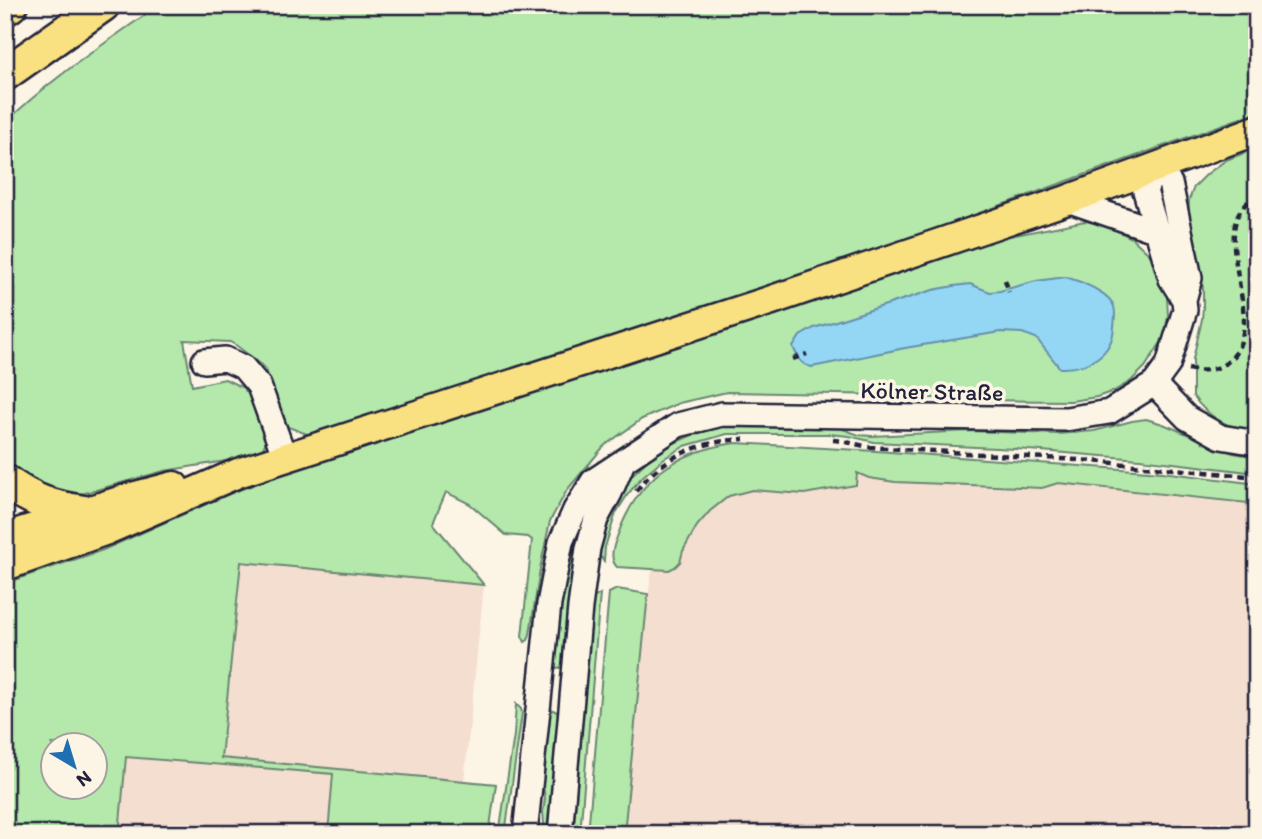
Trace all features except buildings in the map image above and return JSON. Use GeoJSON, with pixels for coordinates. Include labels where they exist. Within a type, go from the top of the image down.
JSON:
{"type":"FeatureCollection","features":[{"type":"Feature","properties":{"kind":"highway"},"geometry":{"type":"LineString","coordinates":[[5,9],[11,5]]}},
{"type":"Feature","properties":{"kind":"highway"},"geometry":{"type":"LineString","coordinates":[[5,74],[103,5]]}},
{"type":"Feature","properties":{"kind":"highway"},"geometry":{"type":"LineString","coordinates":[[5,100],[65,32]]}},
{"type":"Feature","properties":{"kind":"highway"},"geometry":{"type":"LineString","coordinates":[[5,481],[35,500],[57,508],[84,512]]}},
{"type":"Feature","properties":{"kind":"main road"},"geometry":{"type":"LineString","coordinates":[[5,566],[107,530],[238,473],[740,310],[1067,200],[1257,130]]}},
{"type":"Feature","properties":{"kind":"main road"},"geometry":{"type":"LineString","coordinates":[[5,537],[132,497],[201,479],[238,473]]}},
{"type":"Feature","properties":{"kind":"street"},"geometry":{"type":"LineString","coordinates":[[1155,167],[1145,191],[1171,279],[1184,300]]}},
{"type":"Feature","properties":{"kind":"street","name":"Kölner Straße"},"geometry":{"type":"LineString","coordinates":[[525,834],[549,604],[561,542],[575,510],[593,481],[678,425],[722,414],[1066,419],[1109,412],[1154,384],[1168,365],[1185,310],[1184,300],[1190,278],[1170,183],[1155,167]]}},
{"type":"Feature","properties":{"kind":"street"},"geometry":{"type":"LineString","coordinates":[[1067,200],[1157,231]]}},
{"type":"Feature","properties":{"kind":"street"},"geometry":{"type":"LineString","coordinates":[[204,361],[225,359],[243,366],[259,386],[285,458]]}},
{"type":"Feature","properties":{"kind":"street"},"geometry":{"type":"LineString","coordinates":[[1154,384],[1187,418],[1221,436],[1257,443]]}},
{"type":"Feature","properties":{"kind":"street"},"geometry":{"type":"LineString","coordinates":[[559,834],[588,548],[596,519],[623,462]]}},
{"type":"Feature","properties":{"kind":"path"},"geometry":{"type":"LineString","coordinates":[[1168,365],[1209,370],[1223,366],[1233,359],[1240,345],[1244,323],[1234,237],[1236,218],[1247,202],[1257,195]]}},
{"type":"Feature","properties":{"kind":"path"},"geometry":{"type":"LineString","coordinates":[[1005,280],[1009,292]]}},
{"type":"Feature","properties":{"kind":"path"},"geometry":{"type":"LineString","coordinates":[[793,359],[807,354]]}},
{"type":"Feature","properties":{"kind":"path"},"geometry":{"type":"LineString","coordinates":[[634,494],[651,475],[679,454],[694,447],[727,440],[754,439]]}},
{"type":"Feature","properties":{"kind":"path"},"geometry":{"type":"LineString","coordinates":[[831,440],[870,447],[1093,461],[1257,477]]}},
{"type":"Feature","properties":{"kind":"shaded area"},"geometry":{"type":"Polygon","coordinates":[[[856,473],[895,482],[1042,488],[1058,483],[1257,504],[1257,834],[624,834],[652,569],[680,562],[697,526],[729,496],[752,490],[804,494],[855,485],[856,473]]]}},
{"type":"Feature","properties":{"kind":"shaded area"},"geometry":{"type":"Polygon","coordinates":[[[241,562],[484,585],[464,782],[221,758],[241,562]]]}},
{"type":"Feature","properties":{"kind":"shaded area"},"geometry":{"type":"Polygon","coordinates":[[[126,757],[333,774],[328,834],[119,834],[126,757]]]}},
{"type":"Feature","properties":{"kind":"green space"},"geometry":{"type":"Polygon","coordinates":[[[159,5],[1257,5],[1257,112],[803,277],[327,430],[307,434],[288,427],[269,392],[270,380],[265,369],[237,346],[230,342],[184,340],[192,386],[225,379],[254,393],[260,400],[266,442],[263,448],[255,454],[238,459],[164,471],[85,493],[56,494],[5,466],[5,123],[60,76],[159,5]]]}},
{"type":"Feature","properties":{"kind":"green space"},"geometry":{"type":"Polygon","coordinates":[[[1257,148],[1257,433],[1238,429],[1221,421],[1193,396],[1193,359],[1202,319],[1203,289],[1188,218],[1189,200],[1194,187],[1226,160],[1257,148]]]}},
{"type":"Feature","properties":{"kind":"green space"},"geometry":{"type":"Polygon","coordinates":[[[1085,221],[1106,225],[1132,238],[1149,254],[1160,268],[1164,280],[1168,316],[1164,338],[1145,367],[1131,381],[1097,397],[1071,401],[962,400],[890,395],[727,392],[679,403],[642,419],[604,446],[567,490],[550,521],[530,634],[525,642],[522,636],[532,540],[528,537],[506,535],[470,504],[446,492],[433,523],[484,585],[241,562],[221,758],[496,784],[489,834],[328,834],[333,774],[126,757],[119,834],[5,834],[5,583],[103,550],[231,493],[355,448],[995,239],[1085,221]]]}},
{"type":"Feature","properties":{"kind":"green space"},"geometry":{"type":"Polygon","coordinates":[[[1146,419],[1233,453],[1257,457],[1257,473],[1140,459],[874,442],[829,434],[727,434],[685,446],[663,459],[641,478],[616,513],[605,547],[604,561],[597,553],[608,511],[633,474],[651,457],[697,433],[727,426],[753,424],[840,428],[859,435],[872,436],[968,431],[1058,434],[1094,431],[1146,419]]]}},
{"type":"Feature","properties":{"kind":"green space"},"geometry":{"type":"Polygon","coordinates":[[[735,443],[1162,472],[1257,484],[1257,504],[1058,483],[1042,488],[895,482],[857,473],[856,485],[804,494],[752,490],[729,496],[697,526],[675,567],[669,570],[617,567],[612,557],[613,549],[626,516],[647,484],[676,461],[713,447],[735,443]]]}},
{"type":"Feature","properties":{"kind":"green space"},"geometry":{"type":"Polygon","coordinates":[[[577,543],[579,547],[575,556],[566,661],[560,668],[552,667],[550,662],[570,544],[577,543]]]}},
{"type":"Feature","properties":{"kind":"green space"},"geometry":{"type":"Polygon","coordinates":[[[617,589],[648,594],[624,834],[588,834],[609,593],[617,589]]]}},
{"type":"Feature","properties":{"kind":"green space"},"geometry":{"type":"Polygon","coordinates":[[[600,594],[580,834],[573,834],[590,600],[600,594]]]}},
{"type":"Feature","properties":{"kind":"green space"},"geometry":{"type":"Polygon","coordinates":[[[516,704],[522,713],[505,834],[499,834],[514,735],[516,704]]]}},
{"type":"Feature","properties":{"kind":"green space"},"geometry":{"type":"Polygon","coordinates":[[[548,710],[557,712],[559,717],[550,834],[545,834],[542,778],[548,710]]]}},
{"type":"Feature","properties":{"kind":"water"},"geometry":{"type":"Polygon","coordinates":[[[1066,277],[1098,291],[1110,299],[1115,309],[1109,345],[1097,358],[1080,366],[1060,368],[1036,338],[1022,333],[1000,332],[812,367],[802,362],[793,347],[800,336],[814,328],[933,290],[970,284],[990,292],[1066,277]]]}}]}
